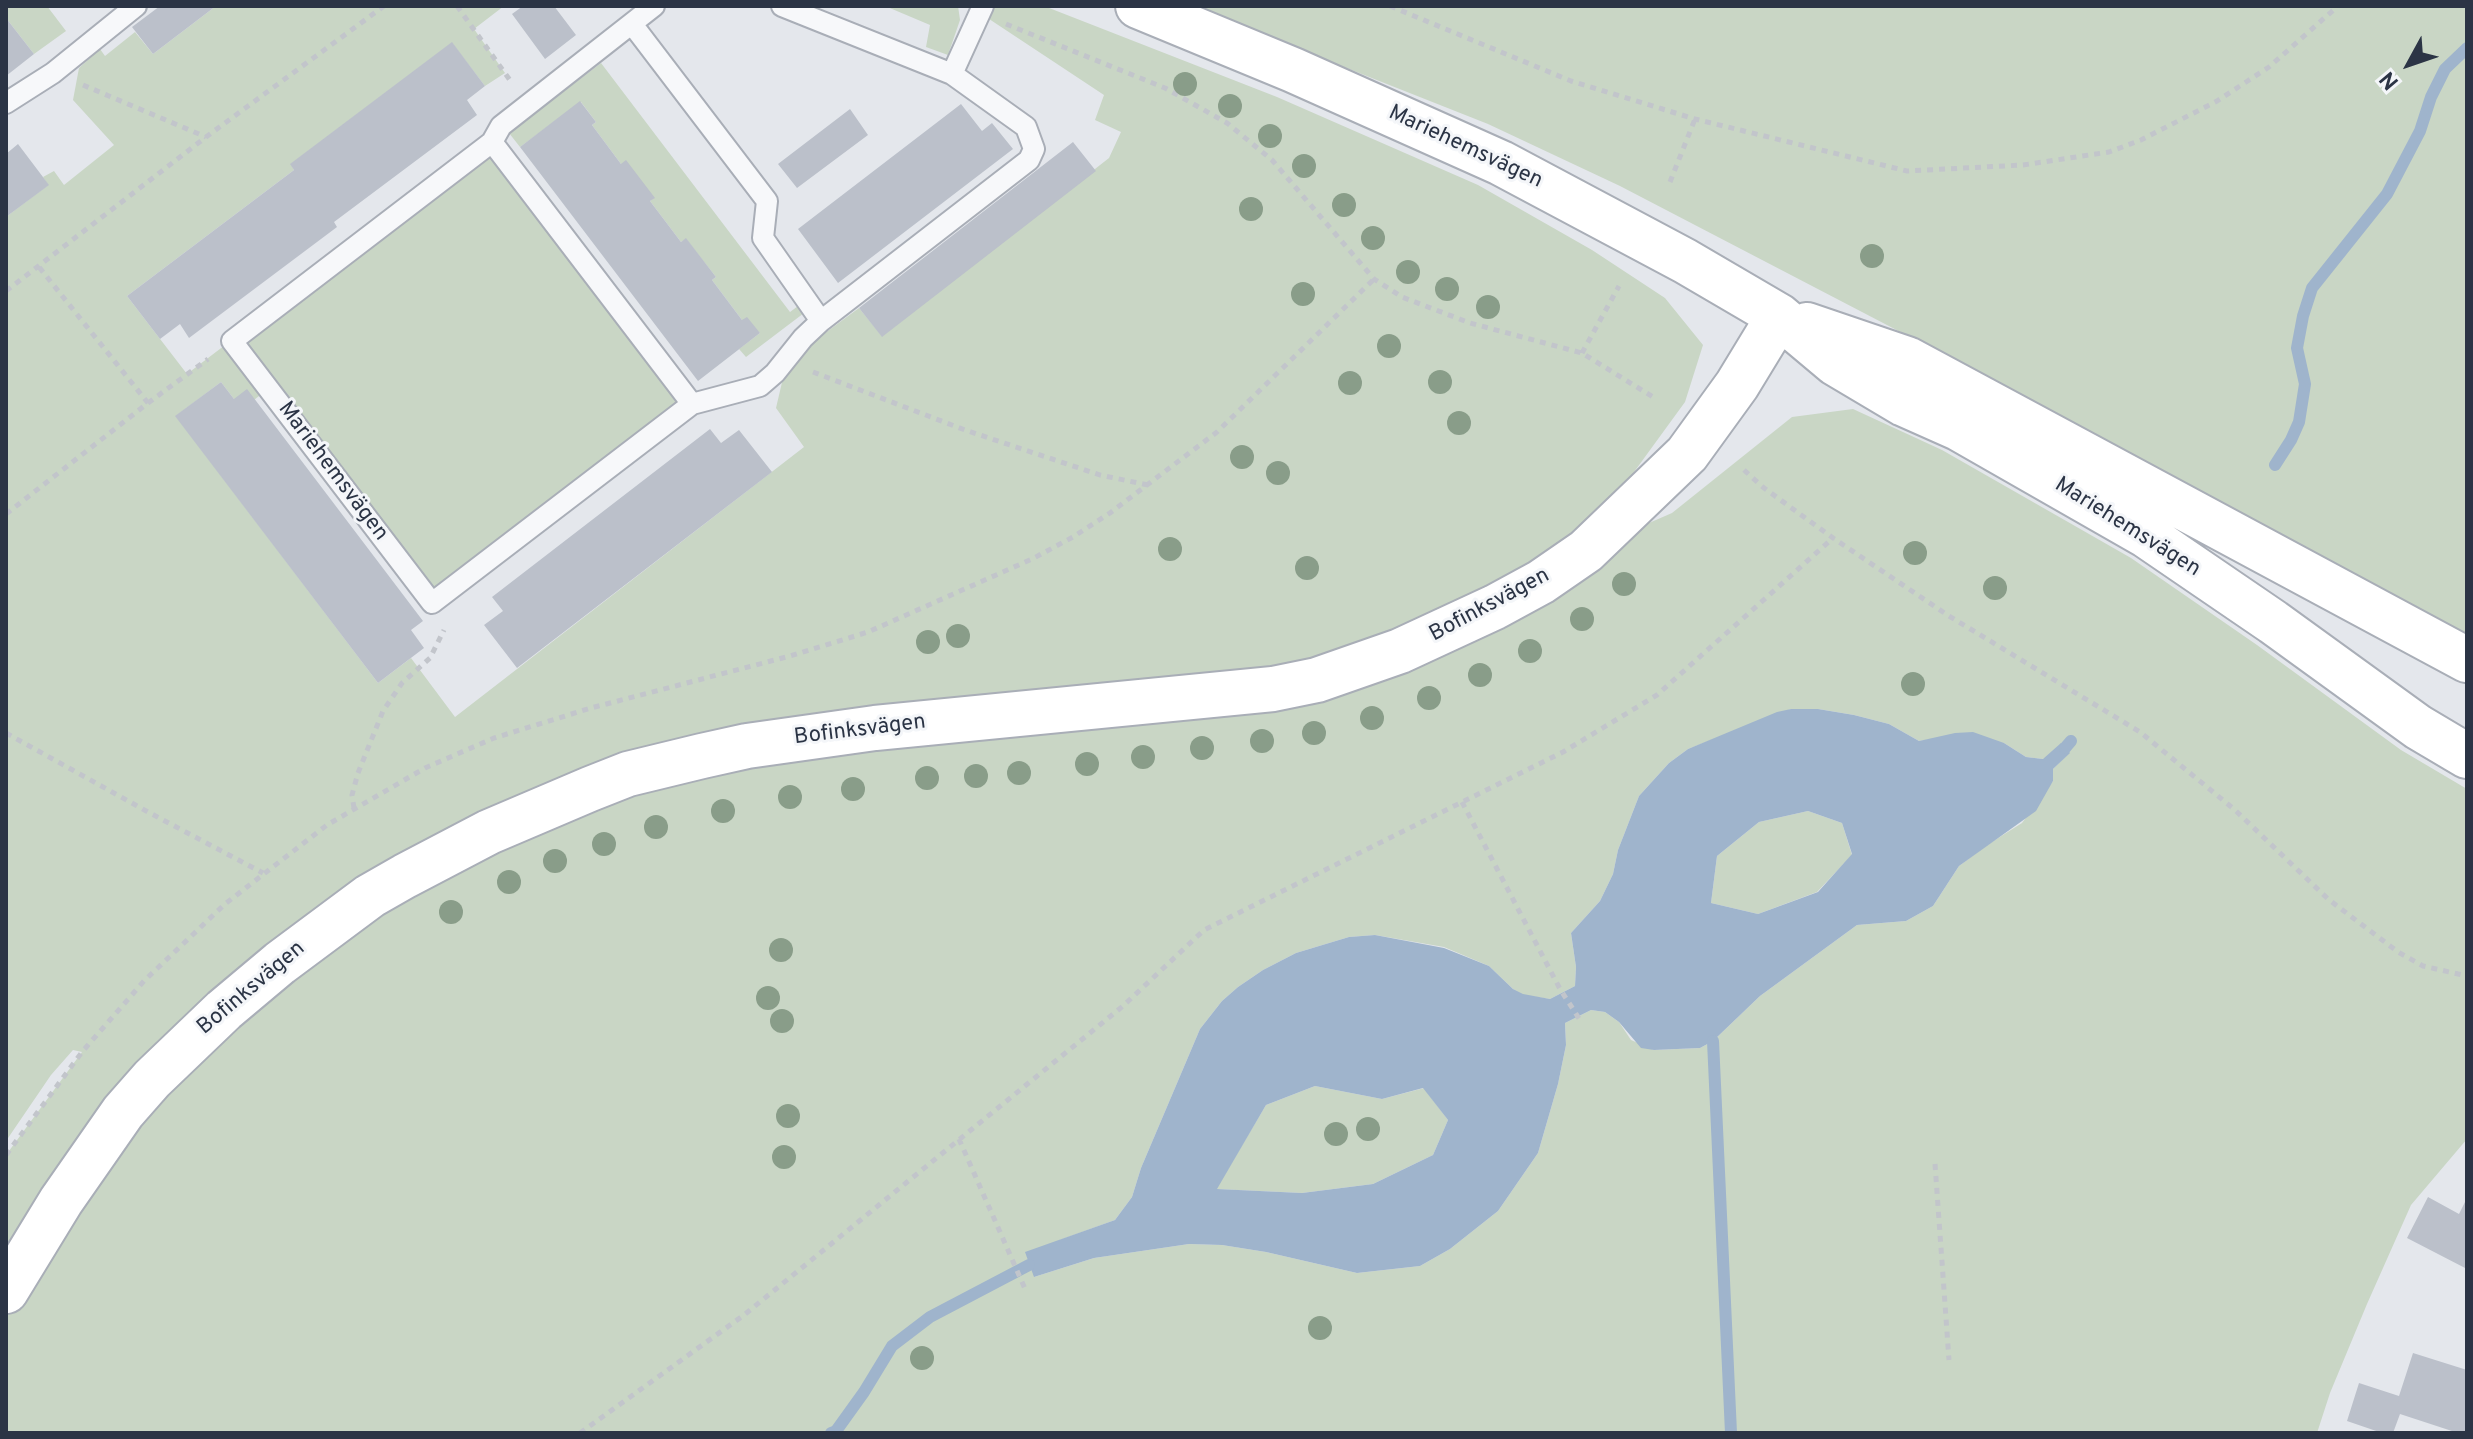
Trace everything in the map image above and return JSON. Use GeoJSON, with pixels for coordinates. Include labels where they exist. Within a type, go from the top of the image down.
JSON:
{"type":"FeatureCollection","features":[{"type":"Feature","properties":{"kind":"street","name":"Mariehemsvägen"},"geometry":{"type":"LineString","coordinates":[[1138,6],[1293,70],[1501,163],[1607,217],[1779,316],[1835,363],[1904,404],[1958,428],[2147,536],[2418,727],[2467,756]]}},
{"type":"Feature","properties":{"kind":"street","name":"Mariehemsvägen"},"geometry":{"type":"LineString","coordinates":[[1779,316],[1907,359],[2467,660]]}},
{"type":"Feature","properties":{"kind":"street","name":"Bofinksvägen"},"geometry":{"type":"LineString","coordinates":[[6,1291],[61,1201],[123,1112],[152,1079],[224,1010],[280,963],[370,896],[405,876],[489,832],[590,789],[628,774],[702,756],[747,746],[875,728],[1273,689],[1317,680],[1400,651],[1495,607],[1541,582],[1586,551],[1687,454],[1737,385],[1779,316]]}},
{"type":"Feature","properties":{"kind":"lane"},"geometry":{"type":"LineString","coordinates":[[6,103],[53,73],[136,6]]}},
{"type":"Feature","properties":{"kind":"lane"},"geometry":{"type":"LineString","coordinates":[[232,341],[492,142],[501,126],[654,6]]}},
{"type":"Feature","properties":{"kind":"lane"},"geometry":{"type":"LineString","coordinates":[[432,603],[692,404],[760,386],[787,361],[803,338],[821,321],[1029,160],[1034,149],[1026,127],[952,74],[782,6]]}},
{"type":"Feature","properties":{"kind":"lane"},"geometry":{"type":"LineString","coordinates":[[952,74],[981,10]]}},
{"type":"Feature","properties":{"kind":"lane"},"geometry":{"type":"LineString","coordinates":[[632,24],[767,201],[763,238],[821,321]]}},
{"type":"Feature","properties":{"kind":"lane"},"geometry":{"type":"LineString","coordinates":[[492,142],[692,404]]}},
{"type":"Feature","properties":{"kind":"lane","name":"Mariehemsvägen"},"geometry":{"type":"LineString","coordinates":[[232,341],[432,603]]}},
{"type":"Feature","properties":{"kind":"path"},"geometry":{"type":"LineString","coordinates":[[6,291],[206,137],[384,6]]}},
{"type":"Feature","properties":{"kind":"path"},"geometry":{"type":"LineString","coordinates":[[457,6],[528,106]]}},
{"type":"Feature","properties":{"kind":"path"},"geometry":{"type":"LineString","coordinates":[[1390,6],[1571,81],[1695,119],[1907,171],[2023,165],[2109,152],[2179,122],[2217,101],[2269,67],[2338,6]]}},
{"type":"Feature","properties":{"kind":"path"},"geometry":{"type":"LineString","coordinates":[[981,10],[1165,88],[1227,123],[1272,160],[1374,279],[1402,297],[1511,336],[1582,353],[1653,397]]}},
{"type":"Feature","properties":{"kind":"path"},"geometry":{"type":"LineString","coordinates":[[53,73],[206,137]]}},
{"type":"Feature","properties":{"kind":"path"},"geometry":{"type":"LineString","coordinates":[[1670,182],[1695,119]]}},
{"type":"Feature","properties":{"kind":"path"},"geometry":{"type":"LineString","coordinates":[[39,267],[148,403]]}},
{"type":"Feature","properties":{"kind":"path"},"geometry":{"type":"LineString","coordinates":[[6,1155],[116,1010],[171,954],[263,873],[327,825],[425,768],[523,727],[790,656],[868,632],[1032,559],[1073,537],[1149,486],[1217,432],[1374,279]]}},
{"type":"Feature","properties":{"kind":"path"},"geometry":{"type":"LineString","coordinates":[[1582,353],[1619,286]]}},
{"type":"Feature","properties":{"kind":"path"},"geometry":{"type":"LineString","coordinates":[[6,514],[232,341]]}},
{"type":"Feature","properties":{"kind":"path"},"geometry":{"type":"LineString","coordinates":[[787,361],[965,430],[1100,475],[1149,486]]}},
{"type":"Feature","properties":{"kind":"path"},"geometry":{"type":"LineString","coordinates":[[1744,470],[1833,538],[1949,616],[2150,740],[2272,843],[2328,899],[2398,952],[2423,966],[2467,976]]}},
{"type":"Feature","properties":{"kind":"path"},"geometry":{"type":"LineString","coordinates":[[580,1433],[744,1315],[1123,1006],[1204,930],[1563,752],[1657,695],[1833,538]]}},
{"type":"Feature","properties":{"kind":"path"},"geometry":{"type":"LineString","coordinates":[[354,808],[352,795],[358,773],[383,711],[392,695],[430,658],[440,643],[444,617],[432,603]]}},
{"type":"Feature","properties":{"kind":"path"},"geometry":{"type":"LineString","coordinates":[[6,733],[263,873]]}},
{"type":"Feature","properties":{"kind":"path"},"geometry":{"type":"LineString","coordinates":[[1462,802],[1560,989],[1580,1020]]}},
{"type":"Feature","properties":{"kind":"path"},"geometry":{"type":"LineString","coordinates":[[959,1139],[1026,1291]]}},
{"type":"Feature","properties":{"kind":"path"},"geometry":{"type":"LineString","coordinates":[[1935,1164],[1949,1360]]}},
{"type":"Feature","properties":{"kind":"green space"},"geometry":{"type":"Polygon","coordinates":[[[6,6],[47,6],[66,31],[34,54],[6,18],[6,6]]]}},
{"type":"Feature","properties":{"kind":"green space"},"geometry":{"type":"Polygon","coordinates":[[[216,6],[504,6],[474,29],[505,73],[485,86],[452,43],[291,164],[294,170],[127,296],[187,374],[492,142],[692,404],[432,603],[268,389],[254,400],[234,399],[221,382],[176,416],[378,683],[411,658],[455,717],[804,447],[776,408],[787,361],[859,308],[882,336],[1109,158],[1121,132],[1095,120],[1104,95],[980,13],[983,6],[1044,6],[1277,97],[1478,185],[1592,250],[1665,298],[1703,345],[1685,402],[1634,472],[1587,550],[1672,513],[1792,417],[1853,409],[1942,450],[2131,558],[2401,750],[2467,789],[2467,1139],[2411,1205],[2330,1393],[2317,1433],[6,1433],[6,1155],[82,1052],[73,1050],[51,1075],[6,1141],[6,217],[48,185],[43,177],[54,171],[64,185],[114,145],[73,100],[79,68],[100,49],[105,56],[135,32],[153,54],[216,6]],[[1791,709],[1688,749],[1669,763],[1639,796],[1618,850],[1613,874],[1600,901],[1571,933],[1576,967],[1575,986],[1550,999],[1523,995],[1489,966],[1444,947],[1375,935],[1349,937],[1296,953],[1238,987],[1222,1001],[1200,1029],[1141,1168],[1132,1197],[1115,1220],[1060,1240],[1034,1277],[1094,1258],[1189,1244],[1222,1245],[1266,1252],[1357,1273],[1420,1266],[1450,1249],[1498,1211],[1538,1153],[1558,1084],[1566,1045],[1565,1023],[1591,1010],[1605,1012],[1619,1022],[1631,1040],[1654,1050],[1700,1048],[1713,1041],[1760,996],[1857,925],[1906,921],[1933,906],[1959,866],[2022,823],[2053,781],[2053,769],[2069,753],[2043,759],[2026,757],[2004,743],[1919,741],[1889,724],[1818,709],[1791,709]]]}},
{"type":"Feature","properties":{"kind":"green space"},"geometry":{"type":"Polygon","coordinates":[[[885,6],[958,6],[960,20],[948,55],[926,47],[930,25],[885,6]]]}},
{"type":"Feature","properties":{"kind":"green space"},"geometry":{"type":"Polygon","coordinates":[[[1198,6],[2467,6],[2467,635],[1983,375],[1620,186],[1488,124],[1198,6]]]}},
{"type":"Feature","properties":{"kind":"green space"},"geometry":{"type":"Polygon","coordinates":[[[601,63],[790,312],[802,303],[808,310],[746,357],[739,349],[760,333],[742,320],[712,280],[716,277],[686,239],[681,242],[650,201],[654,198],[621,164],[592,125],[596,122],[581,102],[520,147],[509,133],[601,63]]]}},
{"type":"Feature","properties":{"kind":"green space"},"geometry":{"type":"Polygon","coordinates":[[[1808,811],[1842,823],[1852,855],[1817,892],[1758,914],[1711,903],[1717,856],[1759,822],[1808,811]]]}},
{"type":"Feature","properties":{"kind":"green space"},"geometry":{"type":"Polygon","coordinates":[[[1315,1086],[1382,1099],[1424,1088],[1448,1120],[1433,1155],[1373,1184],[1302,1193],[1216,1189],[1266,1105],[1315,1086]]]}},
{"type":"Feature","properties":{"kind":"water"},"geometry":{"type":"Polygon","coordinates":[[[1818,709],[1854,715],[1889,724],[1919,741],[1973,732],[2004,743],[2026,757],[2043,759],[2061,743],[2070,753],[2053,769],[2053,781],[2036,811],[1959,866],[1933,906],[1906,921],[1857,925],[1760,996],[1713,1041],[1700,1048],[1641,1048],[1619,1022],[1605,1012],[1591,1010],[1565,1023],[1566,1045],[1558,1084],[1538,1153],[1498,1211],[1450,1249],[1420,1266],[1357,1273],[1266,1252],[1222,1245],[1189,1244],[1094,1258],[1034,1277],[1025,1252],[1115,1220],[1132,1197],[1141,1168],[1200,1029],[1222,1001],[1238,987],[1296,953],[1349,937],[1375,935],[1444,948],[1489,966],[1513,989],[1523,994],[1550,999],[1575,986],[1576,967],[1571,933],[1600,901],[1613,874],[1618,850],[1639,796],[1669,763],[1688,749],[1777,712],[1818,709]],[[1808,811],[1759,822],[1717,856],[1711,903],[1758,914],[1818,892],[1852,854],[1842,823],[1808,811]],[[1315,1086],[1266,1105],[1217,1189],[1302,1193],[1373,1184],[1433,1155],[1448,1120],[1423,1088],[1382,1099],[1315,1086]]]}},
{"type":"Feature","properties":{"kind":"building"},"geometry":{"type":"Polygon","coordinates":[[[160,6],[216,6],[153,54],[132,27],[160,6]]]}},
{"type":"Feature","properties":{"kind":"building"},"geometry":{"type":"Polygon","coordinates":[[[523,6],[554,6],[576,35],[545,59],[512,14],[523,6]]]}},
{"type":"Feature","properties":{"kind":"building"},"geometry":{"type":"Polygon","coordinates":[[[6,18],[34,54],[6,76],[6,18]]]}},
{"type":"Feature","properties":{"kind":"building"},"geometry":{"type":"Polygon","coordinates":[[[452,42],[485,86],[467,100],[477,115],[334,222],[337,227],[189,338],[180,324],[160,339],[127,296],[294,170],[290,164],[452,42]]]}},
{"type":"Feature","properties":{"kind":"building"},"geometry":{"type":"Polygon","coordinates":[[[580,101],[596,122],[592,125],[621,164],[626,160],[655,198],[650,201],[681,242],[686,238],[716,277],[712,280],[742,320],[747,317],[760,333],[698,381],[520,147],[580,101]]]}},
{"type":"Feature","properties":{"kind":"building"},"geometry":{"type":"Polygon","coordinates":[[[961,104],[982,131],[992,123],[1013,149],[838,283],[798,229],[961,104]]]}},
{"type":"Feature","properties":{"kind":"building"},"geometry":{"type":"Polygon","coordinates":[[[850,109],[868,135],[797,188],[778,164],[850,109]]]}},
{"type":"Feature","properties":{"kind":"building"},"geometry":{"type":"Polygon","coordinates":[[[1073,142],[1096,171],[882,337],[859,308],[1073,142]]]}},
{"type":"Feature","properties":{"kind":"building"},"geometry":{"type":"Polygon","coordinates":[[[18,144],[49,185],[6,217],[6,154],[18,144]]]}},
{"type":"Feature","properties":{"kind":"building"},"geometry":{"type":"Polygon","coordinates":[[[221,382],[234,399],[247,389],[423,621],[411,630],[424,648],[378,683],[175,416],[221,382]]]}},
{"type":"Feature","properties":{"kind":"building"},"geometry":{"type":"Polygon","coordinates":[[[710,429],[721,443],[739,430],[772,472],[517,668],[484,625],[503,611],[492,597],[710,429]]]}},
{"type":"Feature","properties":{"kind":"building"},"geometry":{"type":"Polygon","coordinates":[[[2428,1197],[2459,1214],[2467,1198],[2467,1269],[2407,1238],[2428,1197]]]}},
{"type":"Feature","properties":{"kind":"building"},"geometry":{"type":"Polygon","coordinates":[[[2413,1353],[2467,1370],[2467,1433],[2458,1433],[2400,1414],[2393,1433],[2382,1433],[2347,1421],[2359,1383],[2399,1396],[2413,1353]]]}},
{"type":"Feature","properties":{"kind":"waterway"},"geometry":{"type":"LineString","coordinates":[[2275,465],[2299,422],[2305,384],[2297,348],[2312,288],[2387,194],[2420,131],[2431,97],[2445,69],[2467,48]]}},
{"type":"Feature","properties":{"kind":"waterway"},"geometry":{"type":"LineString","coordinates":[[2065,748],[2071,741]]}},
{"type":"Feature","properties":{"kind":"waterway"},"geometry":{"type":"LineString","coordinates":[[1713,1041],[1731,1433]]}},
{"type":"Feature","properties":{"kind":"waterway"},"geometry":{"type":"LineString","coordinates":[[831,1433],[836,1431],[864,1392],[892,1346],[930,1317],[1029,1265]]}}]}
